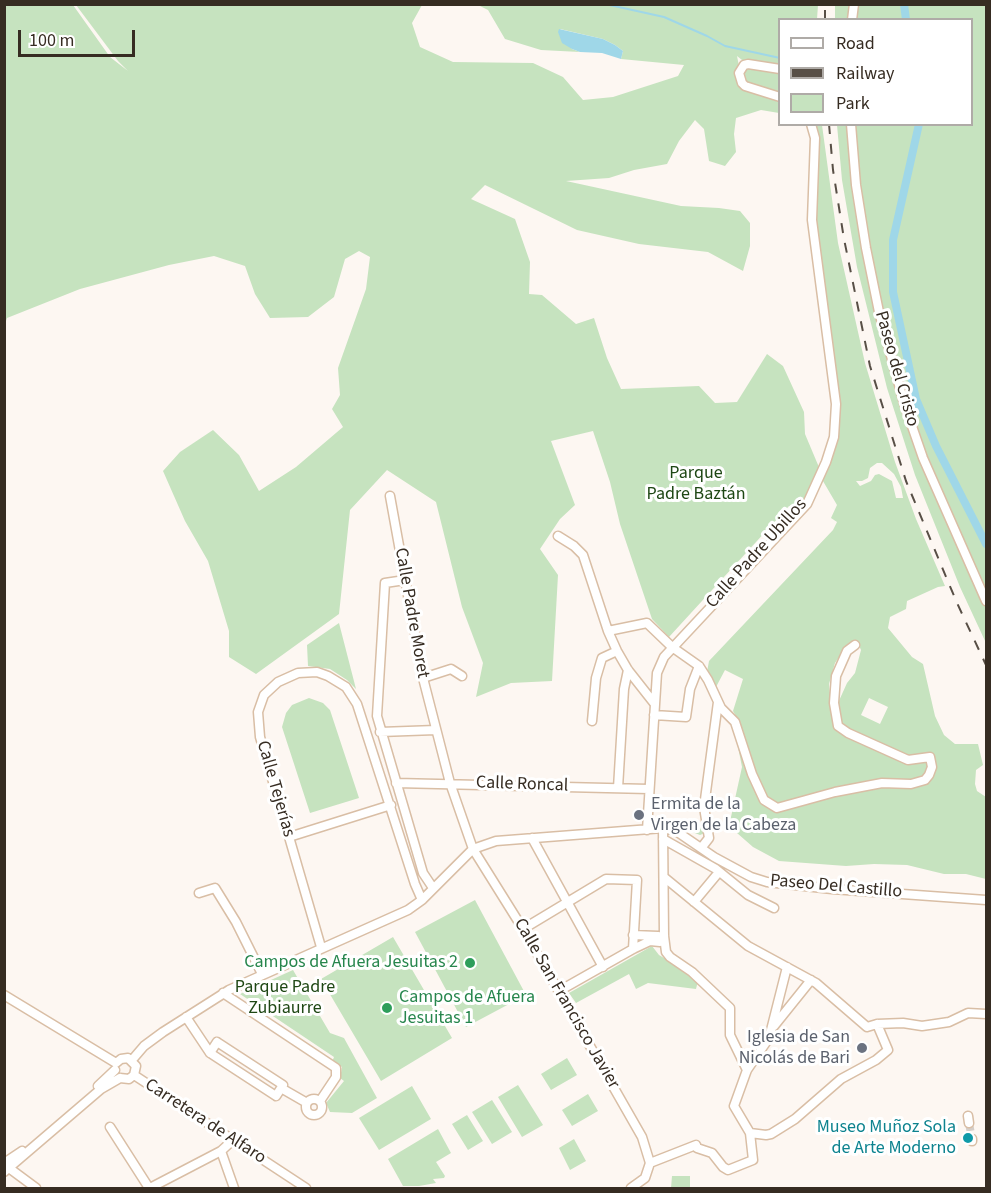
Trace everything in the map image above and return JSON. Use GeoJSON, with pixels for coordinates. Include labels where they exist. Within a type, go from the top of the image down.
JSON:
{"type":"FeatureCollection","features":[{"type":"Feature","properties":{"kind":"street"},"geometry":{"type":"LineString","coordinates":[[778,69],[748,64],[744,65],[738,74],[741,83],[745,86],[778,96]]}},
{"type":"Feature","properties":{"kind":"street","name":"Calle Padre Ubillos"},"geometry":{"type":"LineString","coordinates":[[647,830],[654,703],[657,673],[664,657],[807,504],[826,462],[834,436],[836,404],[812,219],[815,138],[812,126]]}},
{"type":"Feature","properties":{"kind":"street","name":"Paseo del Cristo"},"geometry":{"type":"LineString","coordinates":[[851,126],[856,185],[866,248],[879,312],[904,403],[923,458],[987,601]]}},
{"type":"Feature","properties":{"kind":"street","name":"Calle Padre Moret"},"geometry":{"type":"LineString","coordinates":[[390,496],[423,678],[450,783],[473,849]]}},
{"type":"Feature","properties":{"kind":"street"},"geometry":{"type":"LineString","coordinates":[[558,536],[583,555],[608,631],[617,651],[628,670],[654,703]]}},
{"type":"Feature","properties":{"kind":"street"},"geometry":{"type":"LineString","coordinates":[[405,580],[385,583],[377,716],[423,873],[433,888]]}},
{"type":"Feature","properties":{"kind":"street"},"geometry":{"type":"LineString","coordinates":[[608,631],[647,623],[672,647],[699,666],[721,708],[735,722],[752,774],[764,800],[777,808],[835,792],[882,783],[911,784],[925,780],[932,767],[930,758],[908,760],[848,733],[838,726],[834,703],[836,676],[847,651],[855,645]]}},
{"type":"Feature","properties":{"kind":"street"},"geometry":{"type":"LineString","coordinates":[[592,721],[596,678],[602,658],[617,651]]}},
{"type":"Feature","properties":{"kind":"street"},"geometry":{"type":"LineString","coordinates":[[654,715],[686,717],[690,689],[699,666]]}},
{"type":"Feature","properties":{"kind":"street"},"geometry":{"type":"LineString","coordinates":[[423,678],[451,669],[462,676]]}},
{"type":"Feature","properties":{"kind":"street"},"geometry":{"type":"LineString","coordinates":[[618,788],[624,689],[628,670]]}},
{"type":"Feature","properties":{"kind":"street","name":"Calle Tejerías"},"geometry":{"type":"LineString","coordinates":[[321,947],[260,737],[258,712],[264,696],[278,682],[298,673],[317,672],[346,687],[357,704],[422,900]]}},
{"type":"Feature","properties":{"kind":"street"},"geometry":{"type":"LineString","coordinates":[[702,847],[709,838],[704,807],[718,701]]}},
{"type":"Feature","properties":{"kind":"street"},"geometry":{"type":"LineString","coordinates":[[380,732],[436,730]]}},
{"type":"Feature","properties":{"kind":"street","name":"Calle Roncal"},"geometry":{"type":"LineString","coordinates":[[396,783],[649,789]]}},
{"type":"Feature","properties":{"kind":"street"},"geometry":{"type":"LineString","coordinates":[[289,837],[390,805]]}},
{"type":"Feature","properties":{"kind":"street"},"geometry":{"type":"LineString","coordinates":[[132,1060],[144,1046],[223,993],[321,947],[408,910],[422,900],[473,849],[496,841],[663,828],[666,952],[692,972],[730,1008],[730,1035],[747,1070]]}},
{"type":"Feature","properties":{"kind":"street","name":"Paseo Del Castillo"},"geometry":{"type":"LineString","coordinates":[[663,828],[676,831],[747,876],[767,882],[987,900]]}},
{"type":"Feature","properties":{"kind":"street"},"geometry":{"type":"LineString","coordinates":[[532,838],[603,967]]}},
{"type":"Feature","properties":{"kind":"street"},"geometry":{"type":"LineString","coordinates":[[663,839],[719,872],[748,895],[774,908]]}},
{"type":"Feature","properties":{"kind":"street","name":"Calle San Francisco Javier"},"geometry":{"type":"LineString","coordinates":[[473,849],[523,929],[642,1137],[650,1163]]}},
{"type":"Feature","properties":{"kind":"street"},"geometry":{"type":"LineString","coordinates":[[694,902],[719,872]]}},
{"type":"Feature","properties":{"kind":"street"},"geometry":{"type":"LineString","coordinates":[[665,878],[748,946],[814,982],[867,1027],[877,1024],[903,1023],[922,1026],[950,1022],[968,1013],[987,1014]]}},
{"type":"Feature","properties":{"kind":"street"},"geometry":{"type":"LineString","coordinates":[[523,929],[606,879],[637,880],[633,949]]}},
{"type":"Feature","properties":{"kind":"street"},"geometry":{"type":"LineString","coordinates":[[199,893],[215,888],[236,922],[262,974]]}},
{"type":"Feature","properties":{"kind":"street"},"geometry":{"type":"LineString","coordinates":[[633,935],[664,936]]}},
{"type":"Feature","properties":{"kind":"street"},"geometry":{"type":"LineString","coordinates":[[559,991],[633,949],[650,941],[660,942],[664,936]]}},
{"type":"Feature","properties":{"kind":"street"},"geometry":{"type":"LineString","coordinates":[[635,1187],[645,1179],[650,1163],[696,1145],[712,1153],[728,1170],[753,1160],[750,1133],[734,1106],[747,1070],[769,1038],[787,967]]}},
{"type":"Feature","properties":{"kind":"street"},"geometry":{"type":"LineString","coordinates":[[772,1028],[814,982]]}},
{"type":"Feature","properties":{"kind":"street"},"geometry":{"type":"LineString","coordinates":[[223,993],[336,1068],[336,1077],[320,1101],[322,1110],[316,1115],[309,1113],[306,1108],[307,1103]]}},
{"type":"Feature","properties":{"kind":"street"},"geometry":{"type":"LineString","coordinates":[[4,995],[115,1066],[120,1078]]}},
{"type":"Feature","properties":{"kind":"street"},"geometry":{"type":"LineString","coordinates":[[186,1017],[210,1053],[276,1096],[283,1085],[217,1042],[210,1053]]}},
{"type":"Feature","properties":{"kind":"street"},"geometry":{"type":"LineString","coordinates":[[750,1133],[766,1136],[795,1119],[841,1079],[863,1069],[888,1050],[877,1024]]}},
{"type":"Feature","properties":{"kind":"street"},"geometry":{"type":"LineString","coordinates":[[121,1059],[132,1060],[136,1066],[134,1075],[129,1079],[120,1078],[95,1094],[6,1168],[15,1157],[52,1127],[121,1059]]}},
{"type":"Feature","properties":{"kind":"street","name":"Carretera de Alfaro"},"geometry":{"type":"LineString","coordinates":[[134,1075],[306,1188]]}},
{"type":"Feature","properties":{"kind":"street"},"geometry":{"type":"LineString","coordinates":[[281,1088],[307,1103]]}},
{"type":"Feature","properties":{"kind":"street"},"geometry":{"type":"LineString","coordinates":[[307,1103],[314,1099],[320,1101]]}},
{"type":"Feature","properties":{"kind":"street"},"geometry":{"type":"LineString","coordinates":[[110,1127],[149,1188],[221,1151],[233,1140]]}},
{"type":"Feature","properties":{"kind":"street"},"geometry":{"type":"LineString","coordinates":[[221,1151],[234,1188]]}},
{"type":"Feature","properties":{"kind":"street"},"geometry":{"type":"LineString","coordinates":[[4,1154],[15,1157]]}},
{"type":"Feature","properties":{"kind":"street"},"geometry":{"type":"LineString","coordinates":[[6,1168],[36,1188]]}},
{"type":"Feature","properties":{"kind":"green space","name":"Parque Padre Baztán"},"geometry":{"type":"Polygon","coordinates":[[[5,5],[73,5],[110,57],[128,71],[76,5],[422,5],[412,23],[420,47],[453,62],[533,63],[563,77],[583,100],[613,97],[678,76],[684,65],[621,59],[623,51],[603,39],[560,29],[572,49],[580,52],[541,50],[505,39],[488,10],[478,5],[818,5],[817,18],[778,18],[778,93],[746,87],[739,76],[747,64],[737,56],[739,66],[737,80],[741,89],[778,102],[778,113],[761,110],[736,118],[734,134],[736,152],[725,166],[709,161],[704,129],[695,120],[679,141],[667,164],[634,170],[609,178],[566,181],[681,206],[740,211],[750,223],[750,246],[743,271],[708,252],[639,244],[577,230],[485,185],[471,199],[515,219],[530,262],[529,294],[542,295],[576,324],[594,318],[607,358],[621,389],[699,386],[715,403],[737,402],[767,354],[783,366],[804,412],[805,434],[821,472],[807,504],[798,512],[789,506],[669,637],[652,619],[620,524],[610,482],[593,431],[551,441],[575,505],[560,519],[540,549],[558,575],[552,681],[511,683],[476,697],[483,663],[462,607],[436,502],[387,470],[350,510],[339,614],[256,674],[229,657],[229,631],[208,561],[185,521],[163,471],[180,452],[213,430],[239,455],[259,491],[296,467],[343,427],[332,409],[340,395],[338,368],[366,289],[370,257],[359,251],[345,259],[334,297],[308,317],[270,318],[255,294],[245,266],[214,256],[169,265],[80,289],[7,318],[5,324],[5,5]]]}},
{"type":"Feature","properties":{"kind":"green space"},"geometry":{"type":"Polygon","coordinates":[[[835,5],[986,5],[986,643],[960,587],[915,475],[887,388],[857,267],[842,180],[837,126],[973,126],[973,18],[835,18],[835,5]]]}},
{"type":"Feature","properties":{"kind":"green space"},"geometry":{"type":"Polygon","coordinates":[[[816,126],[822,126],[838,243],[865,363],[895,462],[916,519],[945,586],[907,601],[906,609],[890,617],[888,628],[912,657],[923,664],[935,716],[944,735],[955,744],[978,744],[983,765],[976,770],[975,784],[977,791],[986,797],[986,879],[966,874],[944,874],[907,865],[846,866],[779,861],[753,847],[729,826],[742,767],[737,742],[745,742],[740,723],[733,711],[743,679],[725,670],[716,687],[707,672],[709,661],[833,530],[837,522],[831,518],[837,505],[820,476],[836,419],[812,220],[819,137],[816,126]],[[877,463],[870,468],[868,478],[856,481],[860,486],[879,474],[892,481],[896,498],[903,498],[901,487],[894,474],[882,463],[877,463]],[[857,641],[845,648],[835,663],[829,684],[831,703],[838,703],[847,683],[855,673],[861,650],[857,641]],[[869,698],[861,715],[880,724],[888,707],[869,698]]]}},
{"type":"Feature","properties":{"kind":"green space"},"geometry":{"type":"Polygon","coordinates":[[[339,623],[356,689],[330,669],[308,666],[307,645],[339,623]]]}},
{"type":"Feature","properties":{"kind":"green space"},"geometry":{"type":"Polygon","coordinates":[[[309,698],[323,703],[330,710],[359,798],[310,813],[282,727],[286,713],[292,705],[309,698]]]}},
{"type":"Feature","properties":{"kind":"green space"},"geometry":{"type":"Polygon","coordinates":[[[669,823],[702,824],[705,833],[700,835],[669,823]]]}},
{"type":"Feature","properties":{"kind":"green space","name":"Campos de Afuera Jesuitas 2"},"geometry":{"type":"Polygon","coordinates":[[[475,900],[526,995],[466,1027],[415,932],[475,900]]]}},
{"type":"Feature","properties":{"kind":"green space","name":"Campos de Afuera Jesuitas 1"},"geometry":{"type":"Polygon","coordinates":[[[393,937],[452,1038],[381,1081],[321,979],[393,937]]]}},
{"type":"Feature","properties":{"kind":"green space"},"geometry":{"type":"Polygon","coordinates":[[[652,946],[659,955],[694,976],[698,981],[696,989],[648,983],[636,989],[629,974],[576,1003],[569,993],[652,946]]]}},
{"type":"Feature","properties":{"kind":"green space","name":"Parque Padre Zubiaurre"},"geometry":{"type":"Polygon","coordinates":[[[293,970],[330,1033],[344,1038],[377,1098],[352,1113],[330,1112],[326,1103],[344,1081],[340,1078],[342,1067],[332,1062],[334,1057],[240,994],[293,970]]]}},
{"type":"Feature","properties":{"kind":"green space"},"geometry":{"type":"Polygon","coordinates":[[[567,1058],[577,1075],[551,1090],[541,1074],[567,1058]]]}},
{"type":"Feature","properties":{"kind":"green space"},"geometry":{"type":"Polygon","coordinates":[[[518,1085],[543,1125],[522,1137],[498,1097],[518,1085]]]}},
{"type":"Feature","properties":{"kind":"green space"},"geometry":{"type":"Polygon","coordinates":[[[412,1086],[431,1119],[379,1150],[359,1118],[412,1086]]]}},
{"type":"Feature","properties":{"kind":"green space"},"geometry":{"type":"Polygon","coordinates":[[[588,1094],[598,1111],[572,1126],[562,1110],[588,1094]]]}},
{"type":"Feature","properties":{"kind":"green space"},"geometry":{"type":"Polygon","coordinates":[[[492,1100],[512,1132],[492,1144],[472,1112],[492,1100]]]}},
{"type":"Feature","properties":{"kind":"green space"},"geometry":{"type":"Polygon","coordinates":[[[467,1115],[483,1141],[468,1150],[452,1124],[467,1115]]]}},
{"type":"Feature","properties":{"kind":"green space"},"geometry":{"type":"Polygon","coordinates":[[[438,1129],[451,1153],[436,1162],[444,1178],[433,1179],[436,1183],[403,1186],[388,1159],[438,1129]]]}},
{"type":"Feature","properties":{"kind":"green space"},"geometry":{"type":"Polygon","coordinates":[[[574,1139],[586,1161],[570,1170],[559,1148],[574,1139]]]}},
{"type":"Feature","properties":{"kind":"green space"},"geometry":{"type":"Polygon","coordinates":[[[672,1176],[690,1176],[690,1188],[671,1188],[672,1176]]]}},
{"type":"Feature","properties":{"kind":"water"},"geometry":{"type":"Polygon","coordinates":[[[559,29],[603,39],[623,51],[621,59],[602,53],[580,52],[572,49],[562,43],[559,29]]]}},
{"type":"Feature","properties":{"kind":"waterway"},"geometry":{"type":"LineString","coordinates":[[605,4],[664,17],[725,46],[778,58]]}},
{"type":"Feature","properties":{"kind":"waterway"},"geometry":{"type":"LineString","coordinates":[[904,4],[906,18]]}},
{"type":"Feature","properties":{"kind":"waterway"},"geometry":{"type":"LineString","coordinates":[[919,126],[893,240],[893,292],[916,399],[936,446],[986,544]]}},
{"type":"Feature","properties":{"kind":"tunnel"},"geometry":{"type":"LineString","coordinates":[[969,1123],[972,1139]]}},
{"type":"Feature","properties":{"kind":"railway"},"geometry":{"type":"LineString","coordinates":[[825,4],[825,18]]}},
{"type":"Feature","properties":{"kind":"railway"},"geometry":{"type":"LineString","coordinates":[[829,126],[833,170],[844,239],[870,366],[906,481],[957,603],[986,665]]}},
{"type":"Feature","properties":{"kind":"place","name":"Ermita de la Virgen de la Cabeza"},"geometry":{"type":"Point","coordinates":[639,815]}},
{"type":"Feature","properties":{"kind":"place","name":"Campos de Afuera Jesuitas 2"},"geometry":{"type":"Point","coordinates":[470,963]}},
{"type":"Feature","properties":{"kind":"place","name":"Campos de Afuera Jesuitas 1"},"geometry":{"type":"Point","coordinates":[387,1008]}},
{"type":"Feature","properties":{"kind":"place","name":"Iglesia de San Nicolás de Bari"},"geometry":{"type":"Point","coordinates":[862,1048]}},
{"type":"Feature","properties":{"kind":"place","name":"Museo Muñoz Sola de Arte Moderno"},"geometry":{"type":"Point","coordinates":[968,1138]}}]}
